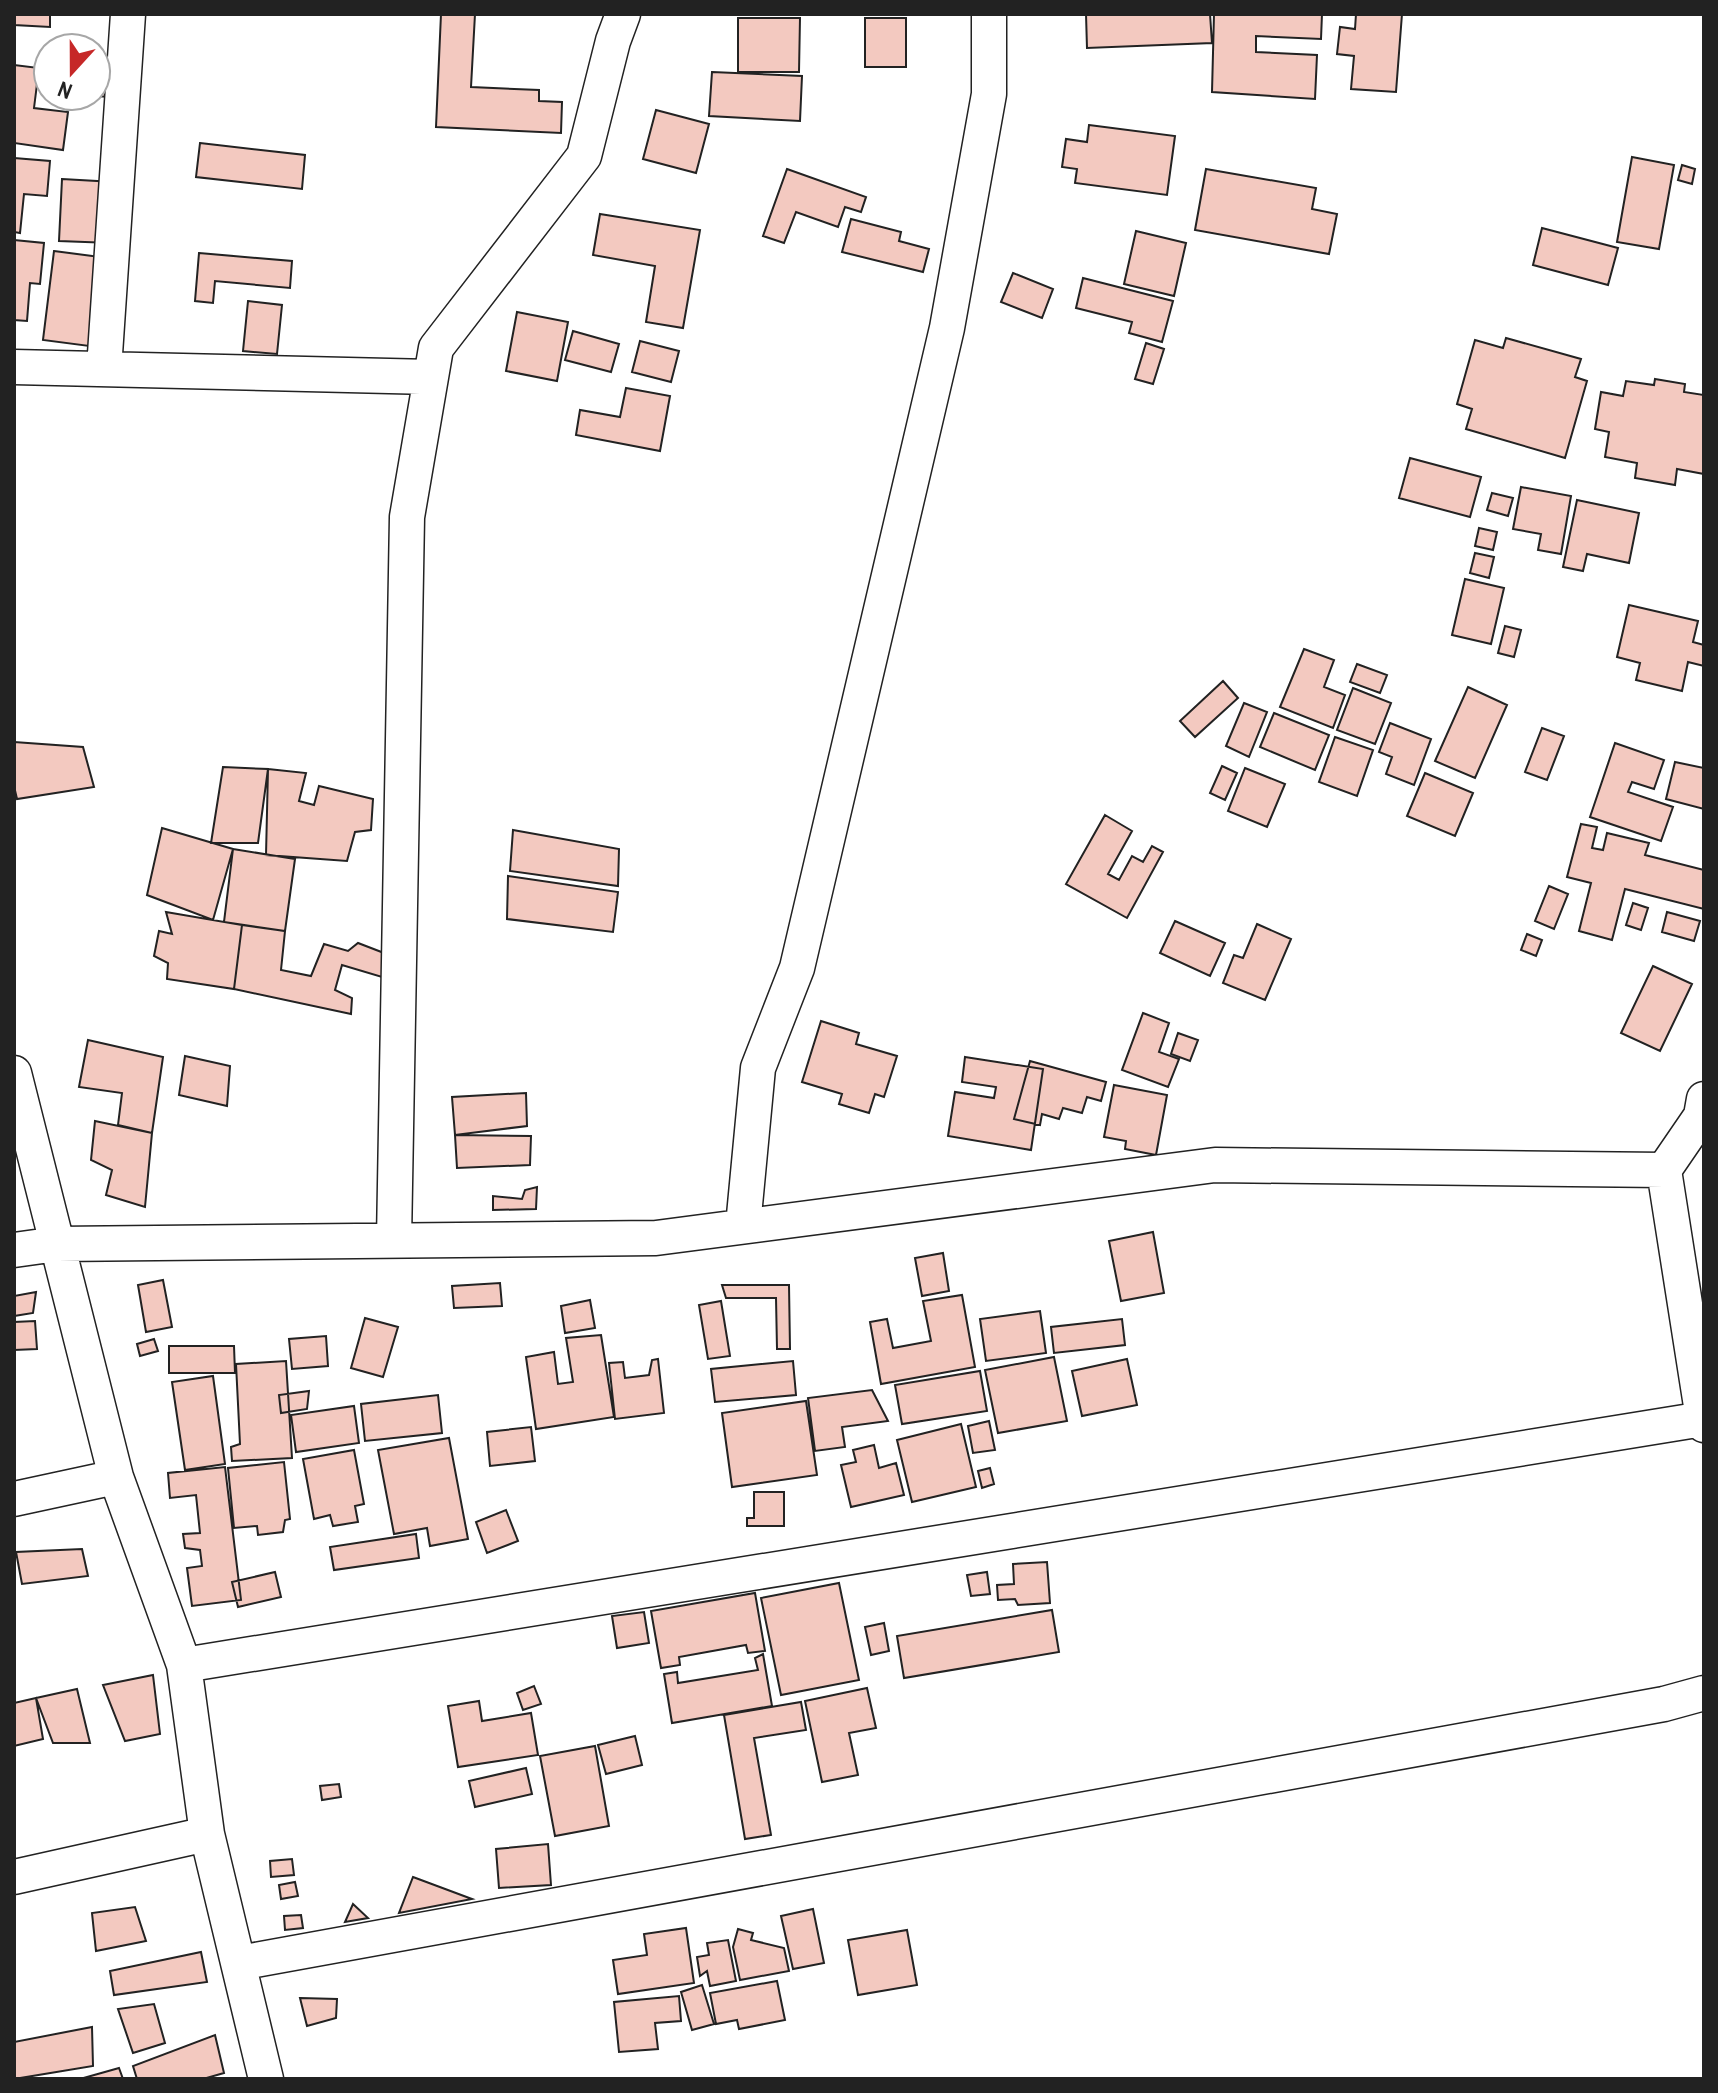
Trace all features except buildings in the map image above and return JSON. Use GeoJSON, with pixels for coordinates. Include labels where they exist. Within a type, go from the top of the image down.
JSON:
{"type":"FeatureCollection","features":[{"type":"Feature","properties":{"kind":"street"},"geometry":{"type":"LineString","coordinates":[[104,369],[128,14]]}},
{"type":"Feature","properties":{"kind":"street"},"geometry":{"type":"LineString","coordinates":[[394,1240],[407,517],[436,348],[584,156],[613,41],[623,14]]}},
{"type":"Feature","properties":{"kind":"street"},"geometry":{"type":"LineString","coordinates":[[743,1226],[758,1068],[797,968],[947,328],[989,94],[989,14]]}},
{"type":"Feature","properties":{"kind":"street"},"geometry":{"type":"LineString","coordinates":[[14,367],[431,377]]}},
{"type":"Feature","properties":{"kind":"street"},"geometry":{"type":"LineString","coordinates":[[14,1073],[116,1477],[184,1665],[207,1834],[266,2079]]}},
{"type":"Feature","properties":{"kind":"street"},"geometry":{"type":"LineString","coordinates":[[184,1665],[1704,1422],[1664,1170],[1701,1116],[1704,1099]]}},
{"type":"Feature","properties":{"kind":"street"},"geometry":{"type":"LineString","coordinates":[[14,1250],[57,1244],[656,1238],[1215,1165],[1664,1170]]}},
{"type":"Feature","properties":{"kind":"street"},"geometry":{"type":"LineString","coordinates":[[14,1499],[116,1477]]}},
{"type":"Feature","properties":{"kind":"street"},"geometry":{"type":"LineString","coordinates":[[239,1963],[1648,1707],[1704,1693]]}},
{"type":"Feature","properties":{"kind":"street"},"geometry":{"type":"LineString","coordinates":[[14,1877],[207,1834]]}}]}
